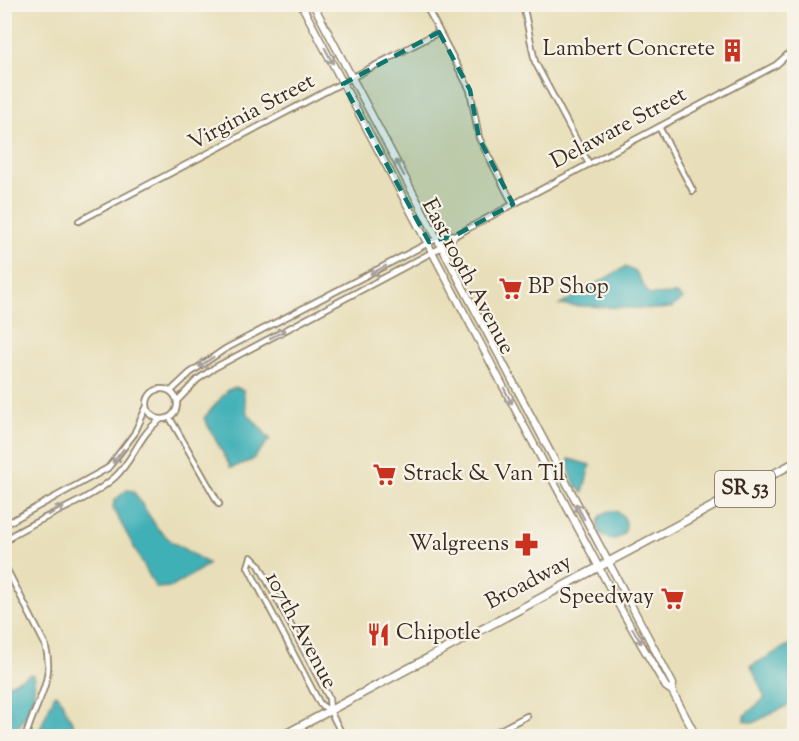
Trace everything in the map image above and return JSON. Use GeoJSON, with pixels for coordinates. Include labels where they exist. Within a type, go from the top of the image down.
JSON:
{"type":"FeatureCollection","features":[{"type":"Feature","properties":{"kind":"main road","name":"East 109th Avenue"},"geometry":{"type":"LineString","coordinates":[[302,4],[598,566],[666,687],[672,691],[673,684],[313,4]]}},
{"type":"Feature","properties":{"kind":"main road","name":"Broadway"},"geometry":{"type":"LineString","coordinates":[[282,736],[795,463]]}},
{"type":"Feature","properties":{"kind":"main road"},"geometry":{"type":"LineString","coordinates":[[672,691],[696,736]]}},
{"type":"Feature","properties":{"kind":"street"},"geometry":{"type":"LineString","coordinates":[[425,4],[470,90],[479,138],[513,204]]}},
{"type":"Feature","properties":{"kind":"street"},"geometry":{"type":"LineString","coordinates":[[524,4],[535,62],[589,164]]}},
{"type":"Feature","properties":{"kind":"street","name":"Virginia Street"},"geometry":{"type":"LineString","coordinates":[[79,221],[440,32]]}},
{"type":"Feature","properties":{"kind":"street","name":"Delaware Street"},"geometry":{"type":"LineString","coordinates":[[177,401],[214,368],[442,247],[456,235],[513,204],[776,65],[795,49]]}},
{"type":"Feature","properties":{"kind":"street"},"geometry":{"type":"LineString","coordinates":[[659,127],[693,191]]}},
{"type":"Feature","properties":{"kind":"street","name":"Delaware Street"},"geometry":{"type":"LineString","coordinates":[[171,391],[190,373],[225,349],[429,242],[446,234],[456,235]]}},
{"type":"Feature","properties":{"kind":"street"},"geometry":{"type":"LineString","coordinates":[[4,525],[108,468],[134,434],[147,406],[149,396],[156,390],[171,391],[177,401],[176,411],[170,418],[160,420],[150,427],[129,461],[113,478],[14,534],[6,542],[4,549]]}},
{"type":"Feature","properties":{"kind":"street"},"geometry":{"type":"LineString","coordinates":[[147,406],[151,415],[160,420]]}},
{"type":"Feature","properties":{"kind":"street"},"geometry":{"type":"LineString","coordinates":[[170,418],[219,504]]}},
{"type":"Feature","properties":{"kind":"street"},"geometry":{"type":"LineString","coordinates":[[4,534],[6,542]]}},
{"type":"Feature","properties":{"kind":"street","name":"107th Avenue"},"geometry":{"type":"LineString","coordinates":[[330,711],[320,704],[253,578],[248,567],[251,557],[259,565],[329,698],[330,711],[343,736]]}},
{"type":"Feature","properties":{"kind":"street"},"geometry":{"type":"LineString","coordinates":[[4,564],[45,644],[49,657],[50,669],[45,687],[26,735]]}},
{"type":"Feature","properties":{"kind":"street"},"geometry":{"type":"LineString","coordinates":[[4,572],[9,576]]}},
{"type":"Feature","properties":{"kind":"street"},"geometry":{"type":"LineString","coordinates":[[488,736],[527,716]]}},
{"type":"Feature","properties":{"kind":"highlighted area"},"geometry":{"type":"Polygon","coordinates":[[[439,32],[470,90],[479,138],[513,204],[456,235],[429,242],[343,84],[439,32]]]}},
{"type":"Feature","properties":{"kind":"water"},"geometry":{"type":"Polygon","coordinates":[[[625,267],[636,272],[649,295],[677,294],[683,299],[671,308],[656,309],[560,305],[625,267]]]}},
{"type":"Feature","properties":{"kind":"water"},"geometry":{"type":"Polygon","coordinates":[[[235,387],[243,390],[247,413],[270,439],[252,460],[231,468],[204,418],[228,390],[235,387]]]}},
{"type":"Feature","properties":{"kind":"water"},"geometry":{"type":"Polygon","coordinates":[[[569,459],[590,465],[583,493],[572,478],[569,459]]]}},
{"type":"Feature","properties":{"kind":"water"},"geometry":{"type":"Polygon","coordinates":[[[127,490],[133,491],[158,529],[172,542],[209,564],[172,587],[156,588],[113,508],[114,501],[127,490]]]}},
{"type":"Feature","properties":{"kind":"water"},"geometry":{"type":"Polygon","coordinates":[[[612,511],[622,515],[626,525],[622,535],[612,539],[602,535],[598,525],[602,515],[612,511]]]}},
{"type":"Feature","properties":{"kind":"water"},"geometry":{"type":"Polygon","coordinates":[[[794,642],[794,702],[753,723],[745,721],[745,715],[765,698],[751,666],[794,642]]]}},
{"type":"Feature","properties":{"kind":"water"},"geometry":{"type":"Polygon","coordinates":[[[31,674],[34,690],[29,708],[20,725],[8,736],[5,732],[5,686],[31,674]]]}},
{"type":"Feature","properties":{"kind":"water"},"geometry":{"type":"Polygon","coordinates":[[[55,694],[59,696],[79,736],[37,736],[55,694]]]}},
{"type":"Feature","properties":{"kind":"place","name":"Lambert Concrete"},"geometry":{"type":"Point","coordinates":[733,50]}},
{"type":"Feature","properties":{"kind":"place","name":"BP Shop"},"geometry":{"type":"Point","coordinates":[510,288]}},
{"type":"Feature","properties":{"kind":"place","name":"Strack & Van Til"},"geometry":{"type":"Point","coordinates":[385,475]}},
{"type":"Feature","properties":{"kind":"place","name":"Walgreens"},"geometry":{"type":"Point","coordinates":[527,545]}},
{"type":"Feature","properties":{"kind":"place","name":"Speedway"},"geometry":{"type":"Point","coordinates":[672,598]}},
{"type":"Feature","properties":{"kind":"place","name":"Chipotle"},"geometry":{"type":"Point","coordinates":[378,634]}}]}
